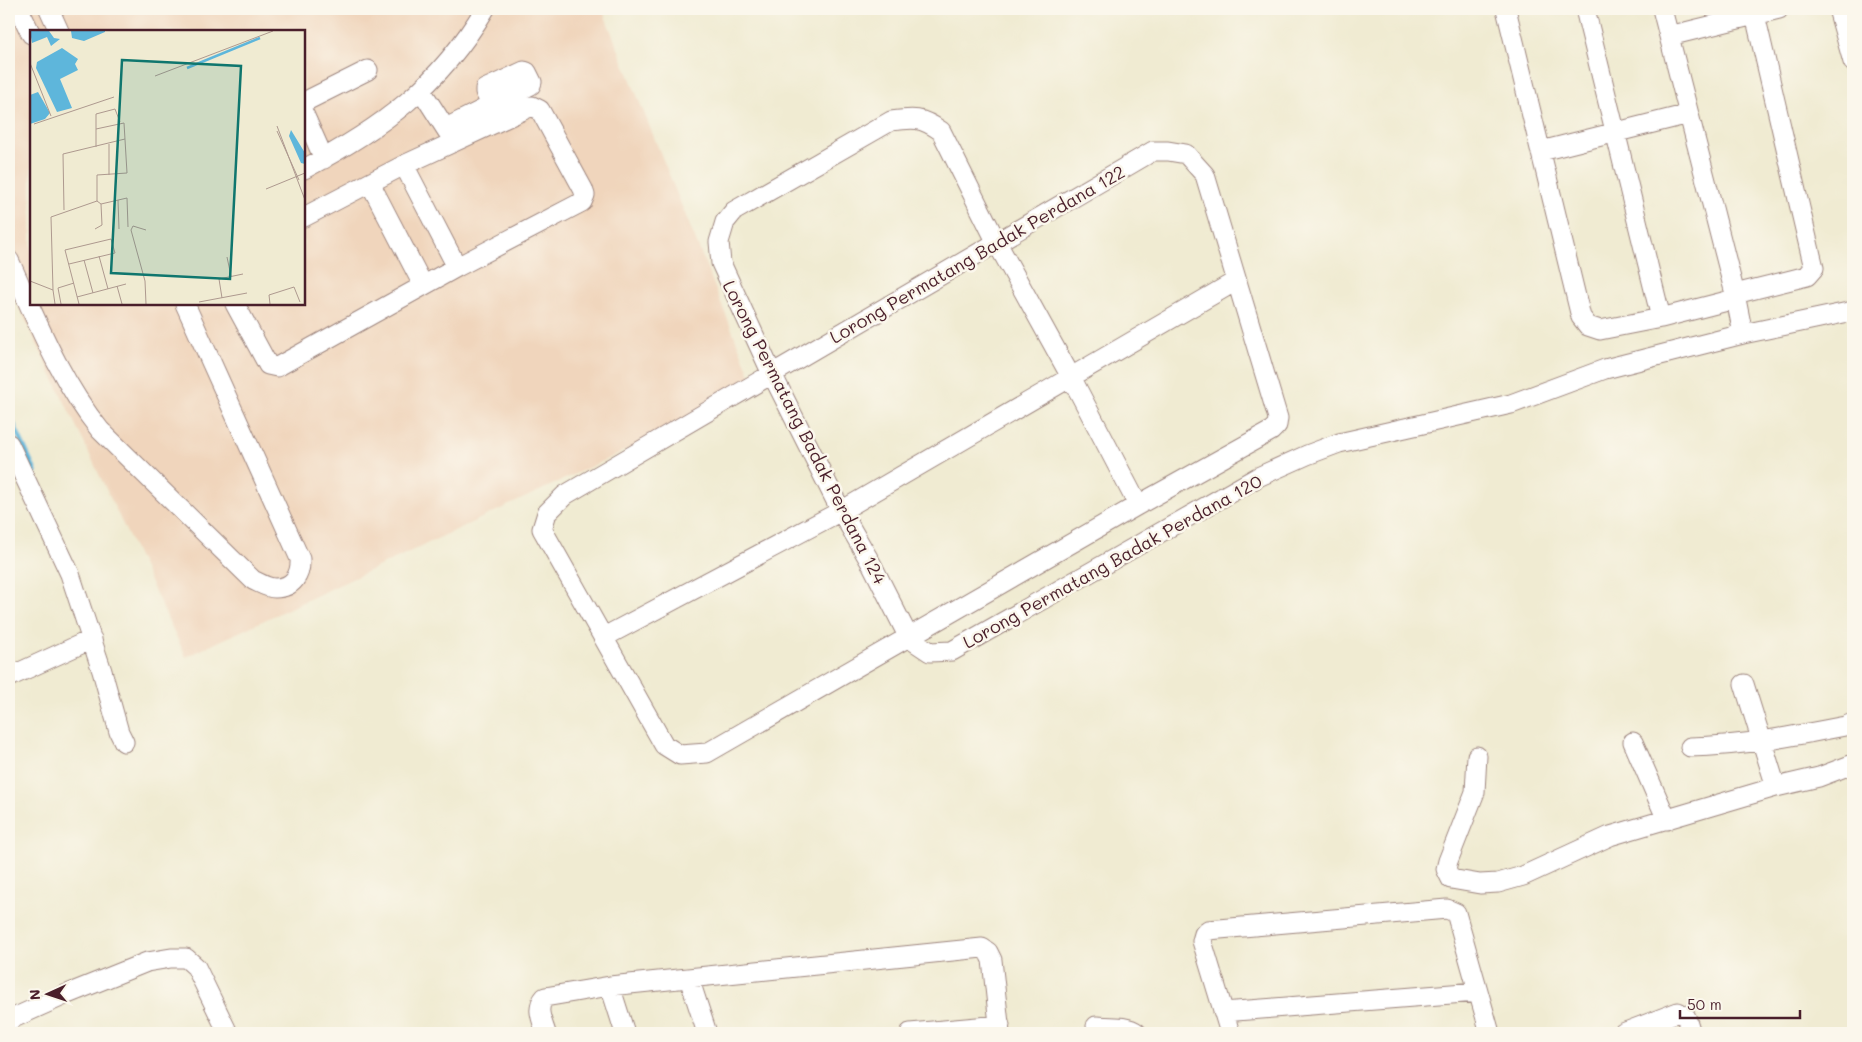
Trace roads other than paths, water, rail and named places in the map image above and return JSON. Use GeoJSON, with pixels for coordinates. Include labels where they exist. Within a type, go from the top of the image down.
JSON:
{"type":"FeatureCollection","features":[{"type":"Feature","properties":{"kind":"street"},"geometry":{"type":"LineString","coordinates":[[19,9],[30,32]]}},
{"type":"Feature","properties":{"kind":"street"},"geometry":{"type":"LineString","coordinates":[[49,9],[59,30]]}},
{"type":"Feature","properties":{"kind":"street"},"geometry":{"type":"LineString","coordinates":[[305,168],[324,159],[383,122],[421,90],[447,64],[469,36],[485,9]]}},
{"type":"Feature","properties":{"kind":"street"},"geometry":{"type":"LineString","coordinates":[[1506,9],[1581,317],[1588,326],[1600,330],[1661,318],[1807,276],[1814,268],[1755,15]]}},
{"type":"Feature","properties":{"kind":"street"},"geometry":{"type":"LineString","coordinates":[[1585,9],[1661,318]]}},
{"type":"Feature","properties":{"kind":"street"},"geometry":{"type":"LineString","coordinates":[[1662,9],[1743,334]]}},
{"type":"Feature","properties":{"kind":"street"},"geometry":{"type":"LineString","coordinates":[[1669,36],[1778,9]]}},
{"type":"Feature","properties":{"kind":"street"},"geometry":{"type":"LineString","coordinates":[[1838,9],[1853,62]]}},
{"type":"Feature","properties":{"kind":"street"},"geometry":{"type":"LineString","coordinates":[[305,102],[368,70]]}},
{"type":"Feature","properties":{"kind":"street"},"geometry":{"type":"LineString","coordinates":[[421,90],[450,135]]}},
{"type":"Feature","properties":{"kind":"street"},"geometry":{"type":"LineString","coordinates":[[305,216],[404,165],[492,105]]}},
{"type":"Feature","properties":{"kind":"street"},"geometry":{"type":"LineString","coordinates":[[236,305],[268,365],[277,367],[423,285],[582,202],[585,195],[583,189],[537,107],[532,106],[450,135]]}},
{"type":"Feature","properties":{"kind":"street"},"geometry":{"type":"LineString","coordinates":[[1541,151],[1689,114]]}},
{"type":"Feature","properties":{"kind":"street"},"geometry":{"type":"LineString","coordinates":[[305,116],[324,159]]}},
{"type":"Feature","properties":{"kind":"street","name":"Lorong Permatang Badak Perdana 124"},"geometry":{"type":"LineString","coordinates":[[909,638],[872,565],[841,511],[772,374],[721,263],[719,242],[724,222],[734,211],[891,122],[907,119],[926,121],[941,131],[997,243]]}},
{"type":"Feature","properties":{"kind":"street","name":"Lorong Permatang Badak Perdana 122"},"geometry":{"type":"LineString","coordinates":[[1153,151],[1186,154],[1205,175],[1278,418],[1277,425],[1272,431],[1138,505],[707,753],[680,755],[664,745],[542,529],[547,513],[565,495],[997,243],[1153,151]]}},
{"type":"Feature","properties":{"kind":"street"},"geometry":{"type":"LineString","coordinates":[[404,165],[457,267]]}},
{"type":"Feature","properties":{"kind":"street"},"geometry":{"type":"LineString","coordinates":[[370,183],[423,285]]}},
{"type":"Feature","properties":{"kind":"street"},"geometry":{"type":"LineString","coordinates":[[997,243],[1071,377],[1138,505]]}},
{"type":"Feature","properties":{"kind":"street"},"geometry":{"type":"LineString","coordinates":[[9,260],[30,305]]}},
{"type":"Feature","properties":{"kind":"street"},"geometry":{"type":"LineString","coordinates":[[604,637],[841,511],[1236,281]]}},
{"type":"Feature","properties":{"kind":"street"},"geometry":{"type":"LineString","coordinates":[[30,305],[66,381],[81,406],[100,430],[253,580],[265,586],[276,588],[287,585],[296,580],[301,570],[300,559],[185,305]]}},
{"type":"Feature","properties":{"kind":"street","name":"Lorong Permatang Badak Perdana 120"},"geometry":{"type":"LineString","coordinates":[[909,638],[930,652],[952,651],[1258,477],[1339,443],[1511,404],[1605,369],[1743,334],[1853,311]]}},
{"type":"Feature","properties":{"kind":"street"},"geometry":{"type":"LineString","coordinates":[[9,444],[70,574],[124,742]]}},
{"type":"Feature","properties":{"kind":"street"},"geometry":{"type":"LineString","coordinates":[[9,677],[92,639]]}},
{"type":"Feature","properties":{"kind":"street"},"geometry":{"type":"LineString","coordinates":[[1744,684],[1772,774]]}},
{"type":"Feature","properties":{"kind":"street"},"geometry":{"type":"LineString","coordinates":[[1690,748],[1724,747],[1846,726],[1853,723]]}},
{"type":"Feature","properties":{"kind":"street"},"geometry":{"type":"LineString","coordinates":[[1633,742],[1667,820]]}},
{"type":"Feature","properties":{"kind":"street"},"geometry":{"type":"LineString","coordinates":[[1477,756],[1476,792],[1446,869],[1451,879],[1480,884],[1506,881],[1523,876],[1610,836],[1667,820],[1772,774],[1819,777],[1853,764]]}},
{"type":"Feature","properties":{"kind":"street"},"geometry":{"type":"LineString","coordinates":[[1230,1033],[1202,941],[1204,934],[1208,930],[1452,910],[1456,913],[1490,1033]]}},
{"type":"Feature","properties":{"kind":"street"},"geometry":{"type":"LineString","coordinates":[[543,1032],[539,1011],[540,1002],[545,997],[610,986],[982,948],[988,952],[992,960],[1000,1029],[910,1033]]}},
{"type":"Feature","properties":{"kind":"street"},"geometry":{"type":"LineString","coordinates":[[9,1020],[147,962],[171,958],[186,958],[196,966],[228,1033]]}},
{"type":"Feature","properties":{"kind":"street"},"geometry":{"type":"LineString","coordinates":[[689,978],[707,1033]]}},
{"type":"Feature","properties":{"kind":"street"},"geometry":{"type":"LineString","coordinates":[[610,986],[626,1033]]}},
{"type":"Feature","properties":{"kind":"street"},"geometry":{"type":"LineString","coordinates":[[1223,1012],[1477,992]]}},
{"type":"Feature","properties":{"kind":"street"},"geometry":{"type":"LineString","coordinates":[[1623,1033],[1678,1012],[1686,1017],[1691,1033]]}},
{"type":"Feature","properties":{"kind":"street"},"geometry":{"type":"LineString","coordinates":[[1096,1026],[1122,1028],[1137,1033]]}},
{"type":"Feature","properties":{"kind":"waterway"},"geometry":{"type":"LineString","coordinates":[[9,414],[35,471]]}}]}
